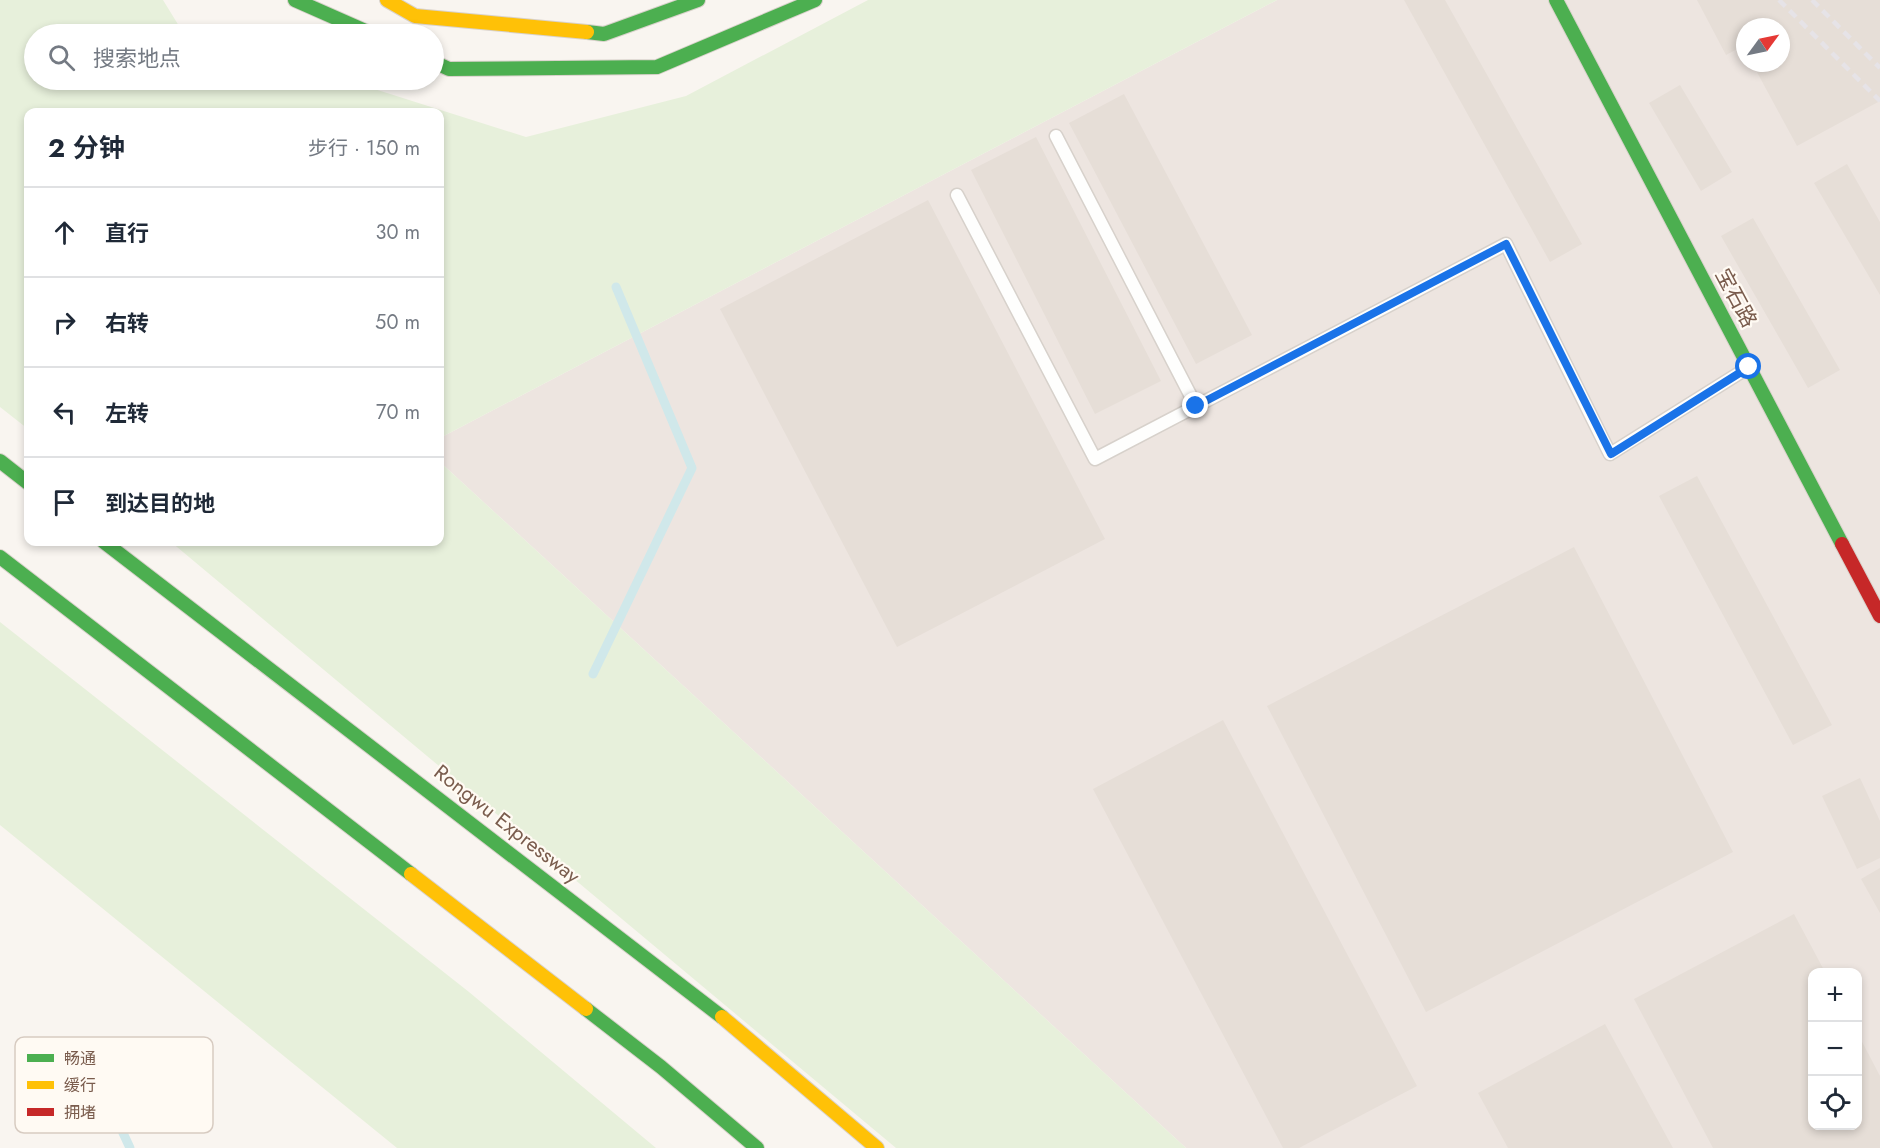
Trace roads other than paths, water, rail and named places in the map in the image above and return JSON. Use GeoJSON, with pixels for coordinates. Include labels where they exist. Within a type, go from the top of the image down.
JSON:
{"type":"FeatureCollection","features":[{"type":"Feature","properties":{"kind":"main road"},"geometry":{"type":"LineString","coordinates":[[295,0],[349,24]]}},
{"type":"Feature","properties":{"kind":"main road"},"geometry":{"type":"LineString","coordinates":[[387,0],[415,16],[604,34],[698,0]]}},
{"type":"Feature","properties":{"kind":"main road"},"geometry":{"type":"LineString","coordinates":[[444,67],[449,69],[657,67],[815,0]]}},
{"type":"Feature","properties":{"kind":"main road","name":"宝石路"},"geometry":{"type":"LineString","coordinates":[[1556,0],[1880,616]]}},
{"type":"Feature","properties":{"kind":"main road"},"geometry":{"type":"LineString","coordinates":[[0,461],[24,480]]}},
{"type":"Feature","properties":{"kind":"main road","name":"Rongwu Expressway"},"geometry":{"type":"LineString","coordinates":[[109,546],[709,1006],[877,1148]]}},
{"type":"Feature","properties":{"kind":"main road"},"geometry":{"type":"LineString","coordinates":[[0,557],[661,1067],[757,1148]]}},
{"type":"Feature","properties":{"kind":"lane"},"geometry":{"type":"LineString","coordinates":[[1056,136],[1196,406]]}},
{"type":"Feature","properties":{"kind":"lane"},"geometry":{"type":"LineString","coordinates":[[957,195],[1095,459],[1506,244],[1611,454],[1749,367]]}},
{"type":"Feature","properties":{"kind":"waterway"},"geometry":{"type":"LineString","coordinates":[[593,674],[692,468],[616,287]]}},
{"type":"Feature","properties":{"kind":"waterway"},"geometry":{"type":"LineString","coordinates":[[123,1133],[130,1148]]}},
{"type":"Feature","properties":{"kind":"railway"},"geometry":{"type":"LineString","coordinates":[[1779,0],[1880,101]]}},
{"type":"Feature","properties":{"kind":"railway"},"geometry":{"type":"LineString","coordinates":[[1812,0],[1880,68]]}}]}
